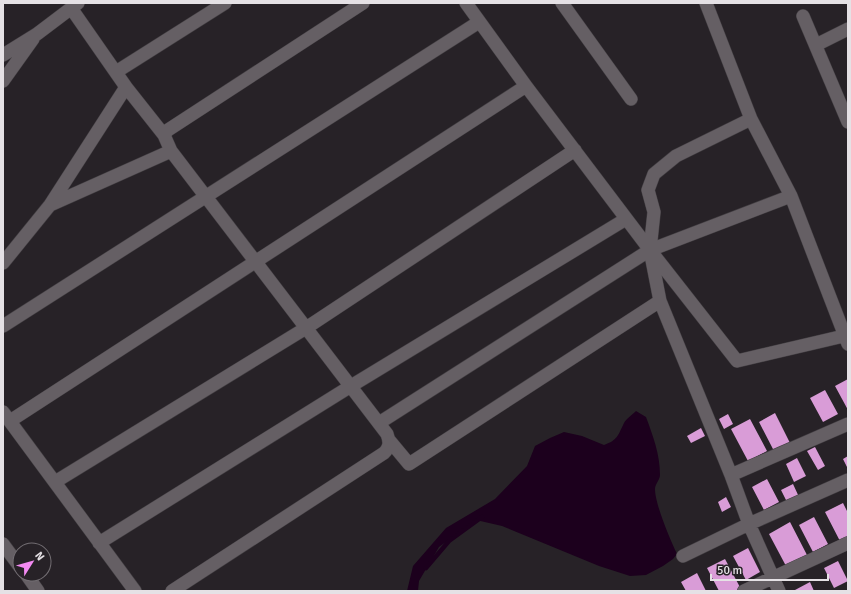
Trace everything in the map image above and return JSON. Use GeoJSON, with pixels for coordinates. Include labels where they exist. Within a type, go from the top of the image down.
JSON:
{"type":"FeatureCollection","features":[{"type":"Feature","properties":{"kind":"street"},"geometry":{"type":"LineString","coordinates":[[116,72],[225,3]]}},
{"type":"Feature","properties":{"kind":"street"},"geometry":{"type":"LineString","coordinates":[[164,135],[168,130],[363,3]]}},
{"type":"Feature","properties":{"kind":"street"},"geometry":{"type":"LineString","coordinates":[[466,3],[626,219],[737,361],[847,339],[791,196],[751,119],[706,3]]}},
{"type":"Feature","properties":{"kind":"street"},"geometry":{"type":"LineString","coordinates":[[562,3],[632,99]]}},
{"type":"Feature","properties":{"kind":"street"},"geometry":{"type":"LineString","coordinates":[[3,55],[37,34],[75,6],[126,87],[164,135],[172,150],[206,196],[379,423],[387,434],[389,440],[409,464],[660,300]]}},
{"type":"Feature","properties":{"kind":"street"},"geometry":{"type":"LineString","coordinates":[[803,16],[848,122]]}},
{"type":"Feature","properties":{"kind":"street"},"geometry":{"type":"LineString","coordinates":[[3,326],[479,22]]}},
{"type":"Feature","properties":{"kind":"street"},"geometry":{"type":"LineString","coordinates":[[816,45],[848,29]]}},
{"type":"Feature","properties":{"kind":"street"},"geometry":{"type":"LineString","coordinates":[[3,82],[37,34]]}},
{"type":"Feature","properties":{"kind":"street"},"geometry":{"type":"LineString","coordinates":[[135,591],[6,417],[256,261],[526,86]]}},
{"type":"Feature","properties":{"kind":"street"},"geometry":{"type":"LineString","coordinates":[[3,263],[50,205],[126,87]]}},
{"type":"Feature","properties":{"kind":"street"},"geometry":{"type":"LineString","coordinates":[[751,119],[676,156],[654,174],[648,190],[654,212],[650,250],[660,300],[731,475],[749,524],[779,591]]}},
{"type":"Feature","properties":{"kind":"street"},"geometry":{"type":"LineString","coordinates":[[50,205],[172,150]]}},
{"type":"Feature","properties":{"kind":"street"},"geometry":{"type":"LineString","coordinates":[[54,482],[306,328],[575,150]]}},
{"type":"Feature","properties":{"kind":"street"},"geometry":{"type":"LineString","coordinates":[[379,423],[650,250],[791,196]]}},
{"type":"Feature","properties":{"kind":"street"},"geometry":{"type":"LineString","coordinates":[[99,543],[351,386],[626,219]]}},
{"type":"Feature","properties":{"kind":"street"},"geometry":{"type":"LineString","coordinates":[[731,475],[848,424]]}},
{"type":"Feature","properties":{"kind":"street"},"geometry":{"type":"LineString","coordinates":[[172,591],[384,453],[388,448],[389,440]]}},
{"type":"Feature","properties":{"kind":"street"},"geometry":{"type":"LineString","coordinates":[[683,556],[749,524],[848,480]]}},
{"type":"Feature","properties":{"kind":"street"},"geometry":{"type":"LineString","coordinates":[[744,591],[848,543]]}},
{"type":"Feature","properties":{"kind":"street"},"geometry":{"type":"LineString","coordinates":[[3,544],[12,556]]}},
{"type":"Feature","properties":{"kind":"street"},"geometry":{"type":"LineString","coordinates":[[32,582],[38,591]]}},
{"type":"Feature","properties":{"kind":"shaded area"},"geometry":{"type":"Polygon","coordinates":[[[636,411],[646,417],[656,445],[660,475],[655,487],[657,503],[663,522],[677,554],[673,559],[646,575],[630,576],[599,566],[502,526],[476,520],[439,547],[419,581],[418,591],[407,591],[413,566],[446,528],[495,499],[527,466],[535,446],[564,432],[582,436],[604,445],[615,439],[628,418],[636,411]]]}},
{"type":"Feature","properties":{"kind":"building"},"geometry":{"type":"Polygon","coordinates":[[[848,379],[848,410],[835,386],[848,379]]]}},
{"type":"Feature","properties":{"kind":"building"},"geometry":{"type":"Polygon","coordinates":[[[825,390],[838,414],[823,422],[810,398],[825,390]]]}},
{"type":"Feature","properties":{"kind":"building"},"geometry":{"type":"Polygon","coordinates":[[[775,413],[790,443],[774,451],[759,422],[775,413]]]}},
{"type":"Feature","properties":{"kind":"building"},"geometry":{"type":"Polygon","coordinates":[[[728,414],[733,424],[724,429],[719,419],[728,414]]]}},
{"type":"Feature","properties":{"kind":"building"},"geometry":{"type":"Polygon","coordinates":[[[750,419],[767,451],[748,461],[731,429],[750,419]]]}},
{"type":"Feature","properties":{"kind":"building"},"geometry":{"type":"Polygon","coordinates":[[[701,428],[705,436],[691,443],[687,436],[701,428]]]}},
{"type":"Feature","properties":{"kind":"building"},"geometry":{"type":"Polygon","coordinates":[[[815,447],[825,466],[818,470],[807,451],[815,447]]]}},
{"type":"Feature","properties":{"kind":"building"},"geometry":{"type":"Polygon","coordinates":[[[848,456],[848,469],[843,459],[848,456]]]}},
{"type":"Feature","properties":{"kind":"building"},"geometry":{"type":"Polygon","coordinates":[[[797,458],[806,476],[794,482],[786,464],[797,458]]]}},
{"type":"Feature","properties":{"kind":"building"},"geometry":{"type":"Polygon","coordinates":[[[767,479],[779,502],[764,510],[752,487],[767,479]]]}},
{"type":"Feature","properties":{"kind":"building"},"geometry":{"type":"Polygon","coordinates":[[[793,484],[799,497],[787,502],[781,490],[793,484]]]}},
{"type":"Feature","properties":{"kind":"building"},"geometry":{"type":"Polygon","coordinates":[[[726,497],[731,507],[722,512],[718,502],[726,497]]]}},
{"type":"Feature","properties":{"kind":"building"},"geometry":{"type":"Polygon","coordinates":[[[843,503],[848,513],[848,542],[842,545],[825,512],[843,503]]]}},
{"type":"Feature","properties":{"kind":"building"},"geometry":{"type":"Polygon","coordinates":[[[814,517],[828,544],[813,552],[799,525],[814,517]]]}},
{"type":"Feature","properties":{"kind":"building"},"geometry":{"type":"Polygon","coordinates":[[[790,522],[807,555],[786,566],[769,534],[790,522]]]}},
{"type":"Feature","properties":{"kind":"building"},"geometry":{"type":"Polygon","coordinates":[[[748,548],[760,572],[746,580],[733,556],[748,548]]]}},
{"type":"Feature","properties":{"kind":"building"},"geometry":{"type":"Polygon","coordinates":[[[725,559],[742,591],[719,591],[707,568],[725,559]]]}},
{"type":"Feature","properties":{"kind":"building"},"geometry":{"type":"Polygon","coordinates":[[[838,561],[848,581],[834,588],[824,568],[838,561]]]}},
{"type":"Feature","properties":{"kind":"building"},"geometry":{"type":"Polygon","coordinates":[[[697,573],[706,591],[686,591],[681,582],[697,573]]]}},
{"type":"Feature","properties":{"kind":"building"},"geometry":{"type":"Polygon","coordinates":[[[810,582],[814,591],[795,591],[795,590],[810,582]]]}},
{"type":"Feature","properties":{"kind":"waterway"},"geometry":{"type":"LineString","coordinates":[[426,568],[449,541],[482,517]]}}]}
